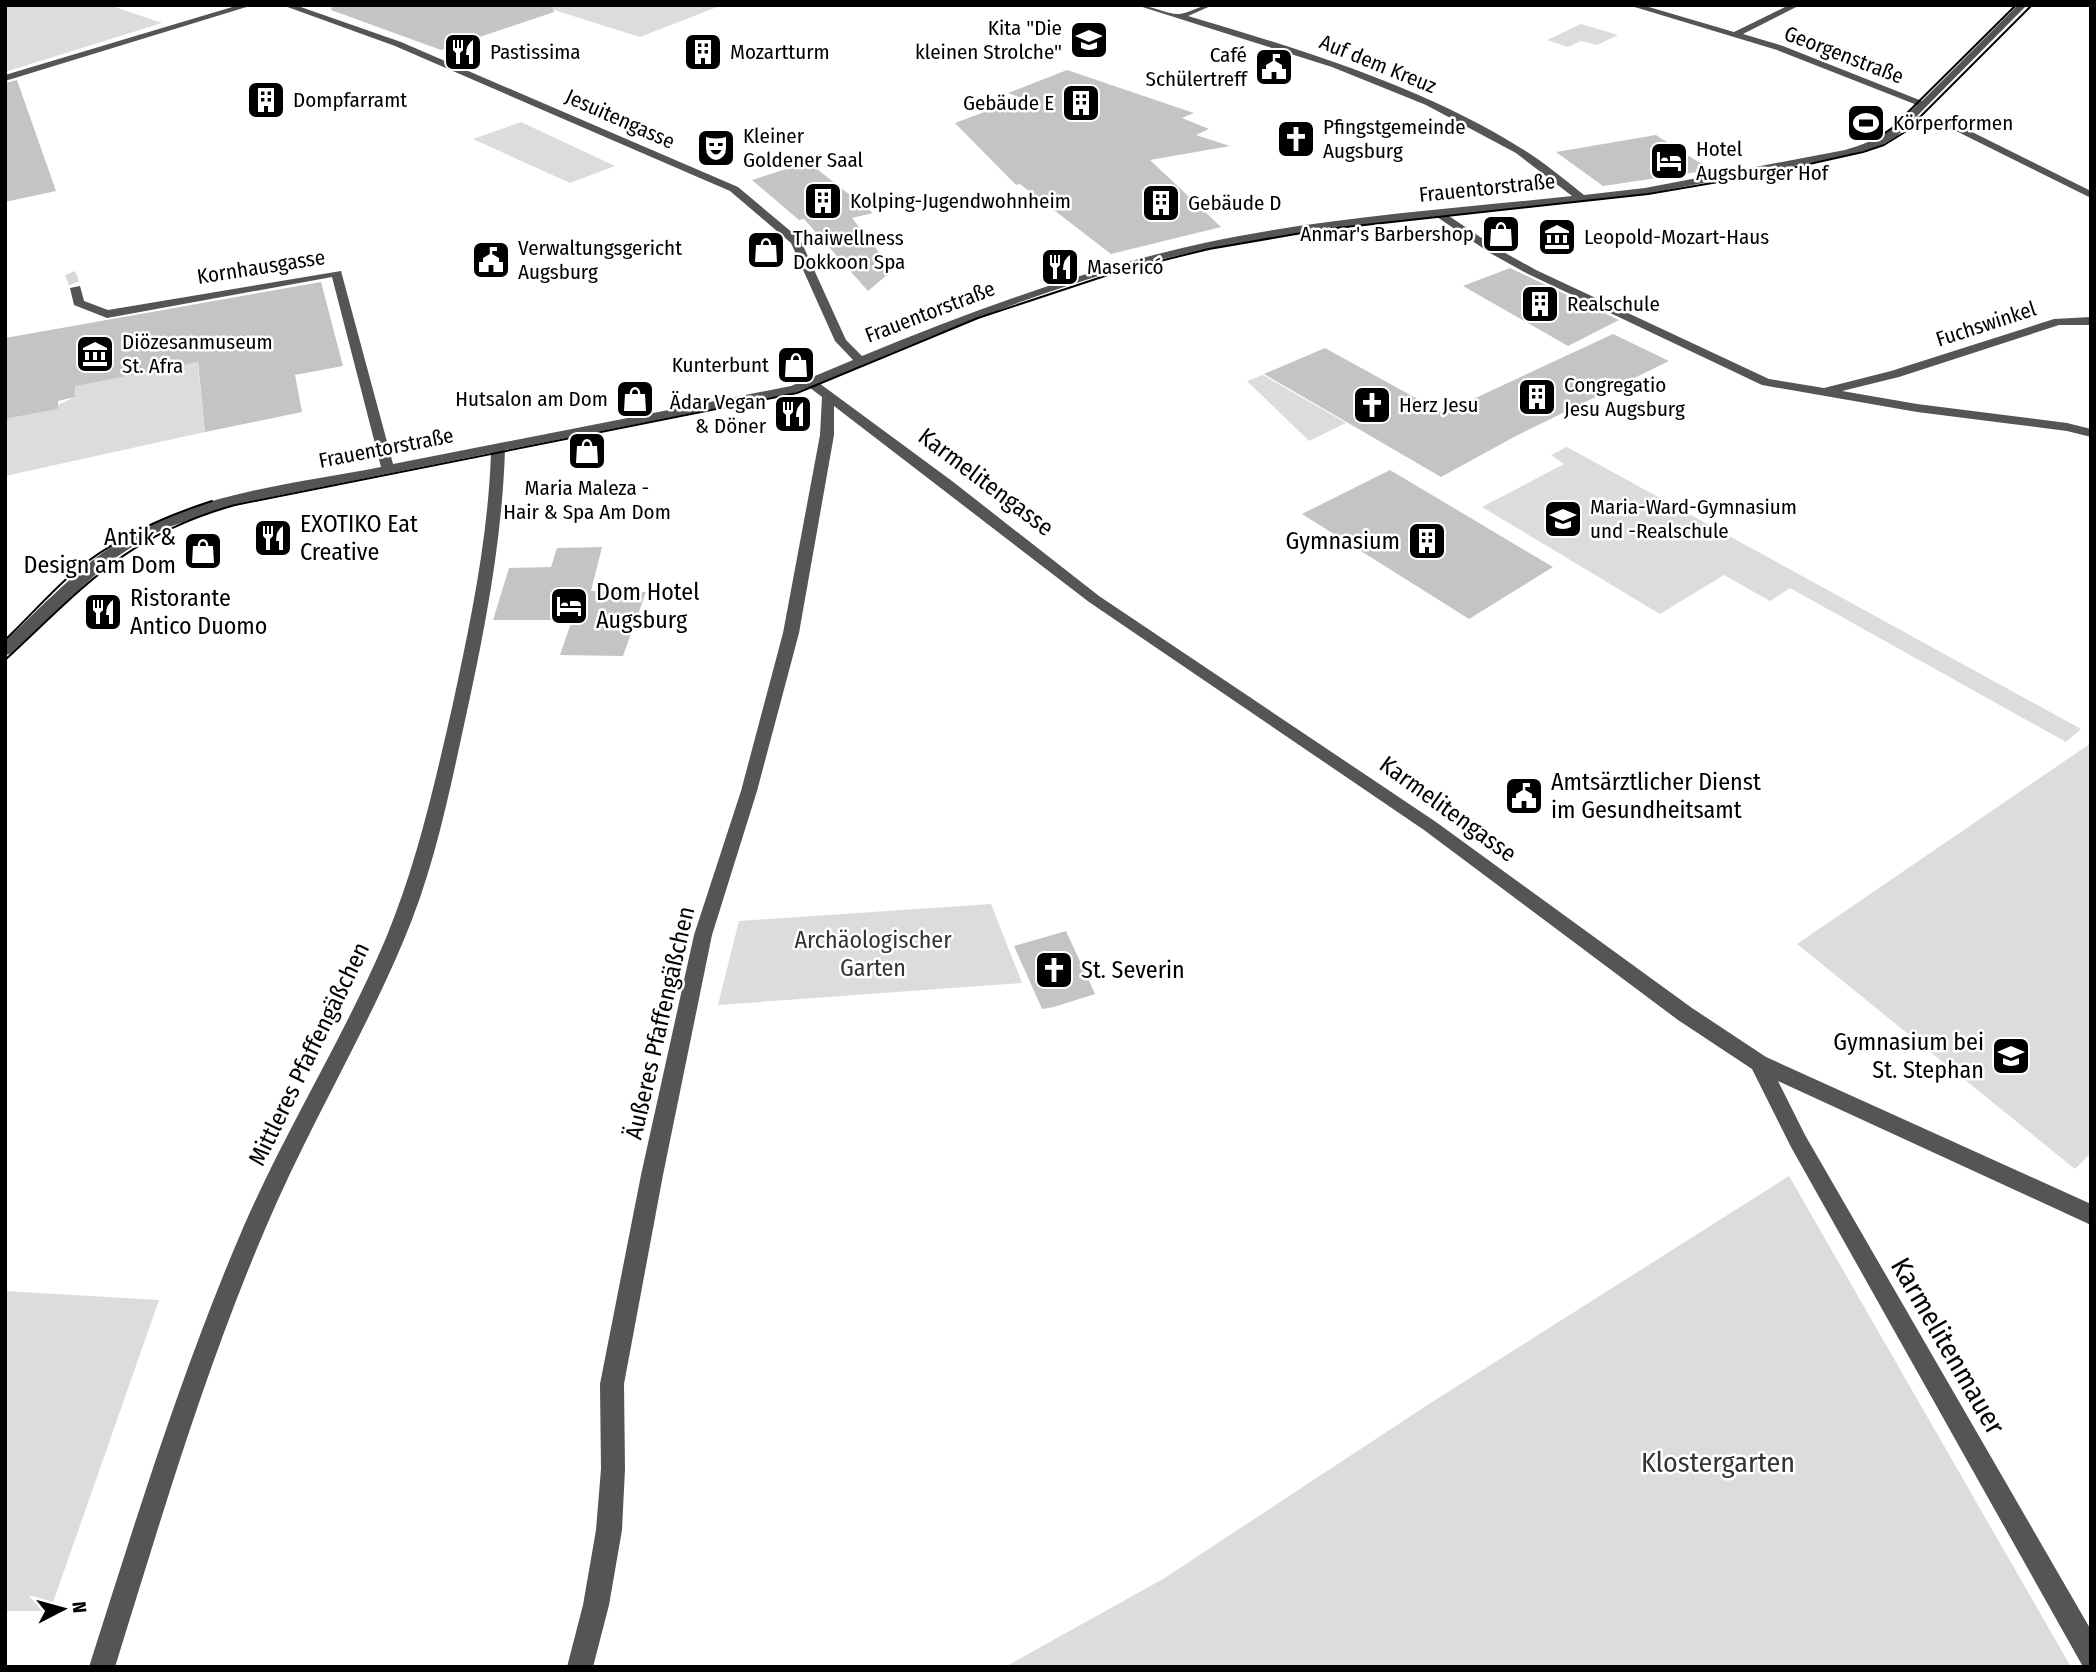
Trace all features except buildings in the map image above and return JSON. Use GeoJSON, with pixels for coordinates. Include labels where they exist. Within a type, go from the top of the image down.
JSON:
{"type":"FeatureCollection","features":[{"type":"Feature","properties":{"kind":"street"},"geometry":{"type":"LineString","coordinates":[[5,78],[249,5]]}},
{"type":"Feature","properties":{"kind":"street","name":"Jesuitengasse"},"geometry":{"type":"LineString","coordinates":[[286,5],[398,44],[734,190],[796,241],[841,341],[861,362]]}},
{"type":"Feature","properties":{"kind":"street","name":"Auf dem Kreuz"},"geometry":{"type":"LineString","coordinates":[[1140,5],[1332,62],[1435,106],[1521,152],[1583,199]]}},
{"type":"Feature","properties":{"kind":"street"},"geometry":{"type":"LineString","coordinates":[[1178,16],[1209,5]]}},
{"type":"Feature","properties":{"kind":"street","name":"Georgenstraße"},"geometry":{"type":"LineString","coordinates":[[1632,5],[1780,48],[1922,104]]}},
{"type":"Feature","properties":{"kind":"street"},"geometry":{"type":"LineString","coordinates":[[1735,35],[1796,5]]}},
{"type":"Feature","properties":{"kind":"street","name":"Frauentorstraße"},"geometry":{"type":"LineString","coordinates":[[5,650],[85,574],[122,547],[165,523],[233,500],[753,399],[811,383],[984,312],[1154,258],[1272,233],[1583,199],[1724,178],[1847,153],[1889,138],[2023,5]]}},
{"type":"Feature","properties":{"kind":"street"},"geometry":{"type":"LineString","coordinates":[[1910,117],[1957,128],[2091,195]]}},
{"type":"Feature","properties":{"kind":"street"},"geometry":{"type":"LineString","coordinates":[[1440,214],[1494,251],[1532,272],[1766,382],[1819,393],[2067,427],[2091,433]]}},
{"type":"Feature","properties":{"kind":"street","name":"Kornhausgasse"},"geometry":{"type":"LineString","coordinates":[[76,288],[78,303],[107,314],[337,273],[388,469]]}},
{"type":"Feature","properties":{"kind":"street","name":"Fuchswinkel"},"geometry":{"type":"LineString","coordinates":[[1819,393],[1895,374],[2058,321],[2091,321]]}},
{"type":"Feature","properties":{"kind":"street","name":"Karmelitengasse"},"geometry":{"type":"LineString","coordinates":[[811,383],[940,478],[1094,599],[1430,826],[1685,1014],[1759,1063],[2091,1215]]}},
{"type":"Feature","properties":{"kind":"street","name":"Äußeres Pfaffengäßchen"},"geometry":{"type":"LineString","coordinates":[[580,1667],[596,1605],[609,1530],[613,1469],[612,1384],[652,1175],[703,935],[749,792],[791,633],[827,435],[828,397]]}},
{"type":"Feature","properties":{"kind":"street","name":"Mittleres Pfaffengäßchen"},"geometry":{"type":"LineString","coordinates":[[102,1667],[190,1391],[255,1224],[362,1012],[412,898],[438,805],[491,558],[498,501],[498,448]]}},
{"type":"Feature","properties":{"kind":"street","name":"Karmelitenmauer"},"geometry":{"type":"LineString","coordinates":[[1759,1063],[1798,1141],[2091,1656]]}},
{"type":"Feature","properties":{"kind":"green space"},"geometry":{"type":"Polygon","coordinates":[[[5,5],[109,5],[162,23],[5,72],[5,5]]]}},
{"type":"Feature","properties":{"kind":"green space"},"geometry":{"type":"Polygon","coordinates":[[[538,5],[713,5],[717,7],[640,37],[538,5]]]}},
{"type":"Feature","properties":{"kind":"green space"},"geometry":{"type":"Polygon","coordinates":[[[1581,24],[1618,35],[1597,45],[1581,41],[1568,47],[1547,40],[1581,24]]]}},
{"type":"Feature","properties":{"kind":"green space"},"geometry":{"type":"Polygon","coordinates":[[[521,122],[615,166],[570,183],[473,139],[521,122]]]}},
{"type":"Feature","properties":{"kind":"green space"},"geometry":{"type":"Polygon","coordinates":[[[196,347],[205,432],[5,476],[5,419],[58,409],[58,405],[75,397],[74,376],[196,347]]]}},
{"type":"Feature","properties":{"kind":"green space"},"geometry":{"type":"Polygon","coordinates":[[[1263,375],[1346,423],[1309,441],[1247,381],[1263,375]]]}},
{"type":"Feature","properties":{"kind":"green space"},"geometry":{"type":"Polygon","coordinates":[[[1567,447],[2081,729],[2066,742],[1790,588],[1770,601],[1724,575],[1660,614],[1482,507],[1564,464],[1551,455],[1567,447]]]}},
{"type":"Feature","properties":{"kind":"green space","name":"Gymnasium bei St. Stephan"},"geometry":{"type":"Polygon","coordinates":[[[2091,743],[2091,1153],[2075,1169],[1797,944],[2091,743]]]}},
{"type":"Feature","properties":{"kind":"green space","name":"Archäologischer Garten"},"geometry":{"type":"Polygon","coordinates":[[[991,904],[1022,983],[718,1005],[739,921],[991,904]]]}},
{"type":"Feature","properties":{"kind":"green space","name":"Klostergarten"},"geometry":{"type":"Polygon","coordinates":[[[1789,1176],[2071,1667],[1005,1667],[1163,1579],[1429,1404],[1789,1176]]]}},
{"type":"Feature","properties":{"kind":"green space"},"geometry":{"type":"Polygon","coordinates":[[[5,1291],[159,1300],[50,1611],[5,1611],[5,1291]]]}},
{"type":"Feature","properties":{"kind":"tunnel"},"geometry":{"type":"LineString","coordinates":[[70,273],[76,288]]}},
{"type":"Feature","properties":{"kind":"tram line"},"geometry":{"type":"LineString","coordinates":[[1875,140],[1892,128],[2016,5]]}},
{"type":"Feature","properties":{"kind":"tram line"},"geometry":{"type":"LineString","coordinates":[[5,660],[84,587],[135,548],[164,532],[235,505],[797,393],[978,318],[1123,270],[1209,249],[1319,230],[1648,194],[1765,174],[1863,152],[1884,145],[1905,132],[2032,5]]}},
{"type":"Feature","properties":{"kind":"tram line"},"geometry":{"type":"LineString","coordinates":[[5,640],[65,580],[106,549],[157,522],[212,501]]}},
{"type":"Feature","properties":{"kind":"place","name":"Kita \"Die kleinen Strolche\""},"geometry":{"type":"Point","coordinates":[1089,40]}},
{"type":"Feature","properties":{"kind":"place","name":"Pastissima"},"geometry":{"type":"Point","coordinates":[463,52]}},
{"type":"Feature","properties":{"kind":"place","name":"Mozartturm"},"geometry":{"type":"Point","coordinates":[703,52]}},
{"type":"Feature","properties":{"kind":"place","name":"Café Schülertreff"},"geometry":{"type":"Point","coordinates":[1274,67]}},
{"type":"Feature","properties":{"kind":"place","name":"Dompfarramt"},"geometry":{"type":"Point","coordinates":[266,100]}},
{"type":"Feature","properties":{"kind":"place","name":"Gebäude E"},"geometry":{"type":"Point","coordinates":[1081,103]}},
{"type":"Feature","properties":{"kind":"place","name":"Körperformen"},"geometry":{"type":"Point","coordinates":[1866,123]}},
{"type":"Feature","properties":{"kind":"place","name":"Pfingstgemeinde Augsburg"},"geometry":{"type":"Point","coordinates":[1296,139]}},
{"type":"Feature","properties":{"kind":"place","name":"Kleiner Goldener Saal"},"geometry":{"type":"Point","coordinates":[716,148]}},
{"type":"Feature","properties":{"kind":"place","name":"Hotel Augsburger Hof"},"geometry":{"type":"Point","coordinates":[1669,161]}},
{"type":"Feature","properties":{"kind":"place","name":"Kolping-Jugendwohnheim"},"geometry":{"type":"Point","coordinates":[823,201]}},
{"type":"Feature","properties":{"kind":"place","name":"Gebäude D"},"geometry":{"type":"Point","coordinates":[1161,203]}},
{"type":"Feature","properties":{"kind":"place","name":"Anmar's Barbershop"},"geometry":{"type":"Point","coordinates":[1501,234]}},
{"type":"Feature","properties":{"kind":"place","name":"Leopold-Mozart-Haus"},"geometry":{"type":"Point","coordinates":[1557,237]}},
{"type":"Feature","properties":{"kind":"place","name":"Thaiwellness Dokkoon Spa"},"geometry":{"type":"Point","coordinates":[766,250]}},
{"type":"Feature","properties":{"kind":"place","name":"Verwaltungsgericht Augsburg"},"geometry":{"type":"Point","coordinates":[491,260]}},
{"type":"Feature","properties":{"kind":"place","name":"Masericó"},"geometry":{"type":"Point","coordinates":[1060,267]}},
{"type":"Feature","properties":{"kind":"place","name":"Realschule"},"geometry":{"type":"Point","coordinates":[1540,304]}},
{"type":"Feature","properties":{"kind":"place","name":"Diözesanmuseum St. Afra"},"geometry":{"type":"Point","coordinates":[95,354]}},
{"type":"Feature","properties":{"kind":"place","name":"Kunterbunt"},"geometry":{"type":"Point","coordinates":[796,365]}},
{"type":"Feature","properties":{"kind":"place","name":"Congregatio Jesu Augsburg"},"geometry":{"type":"Point","coordinates":[1537,397]}},
{"type":"Feature","properties":{"kind":"place","name":"Hutsalon am Dom"},"geometry":{"type":"Point","coordinates":[635,399]}},
{"type":"Feature","properties":{"kind":"place","name":"Herz Jesu"},"geometry":{"type":"Point","coordinates":[1372,405]}},
{"type":"Feature","properties":{"kind":"place","name":"Ädar Vegan & Döner"},"geometry":{"type":"Point","coordinates":[793,414]}},
{"type":"Feature","properties":{"kind":"place","name":"Maria Maleza - Hair & Spa Am Dom"},"geometry":{"type":"Point","coordinates":[587,451]}},
{"type":"Feature","properties":{"kind":"place","name":"Maria-Ward-Gymnasium und -Realschule"},"geometry":{"type":"Point","coordinates":[1563,519]}},
{"type":"Feature","properties":{"kind":"place","name":"EXOTIKO Eat Creative"},"geometry":{"type":"Point","coordinates":[273,538]}},
{"type":"Feature","properties":{"kind":"place","name":"Gymnasium"},"geometry":{"type":"Point","coordinates":[1427,541]}},
{"type":"Feature","properties":{"kind":"place","name":"Antik & Design am Dom"},"geometry":{"type":"Point","coordinates":[203,551]}},
{"type":"Feature","properties":{"kind":"place","name":"Dom Hotel Augsburg"},"geometry":{"type":"Point","coordinates":[569,606]}},
{"type":"Feature","properties":{"kind":"place","name":"Ristorante Antico Duomo"},"geometry":{"type":"Point","coordinates":[103,612]}},
{"type":"Feature","properties":{"kind":"place","name":"Amtsärztlicher Dienst im Gesundheitsamt"},"geometry":{"type":"Point","coordinates":[1524,796]}},
{"type":"Feature","properties":{"kind":"place","name":"St. Severin"},"geometry":{"type":"Point","coordinates":[1054,970]}},
{"type":"Feature","properties":{"kind":"place","name":"Gymnasium bei St. Stephan"},"geometry":{"type":"Point","coordinates":[2011,1056]}}]}
